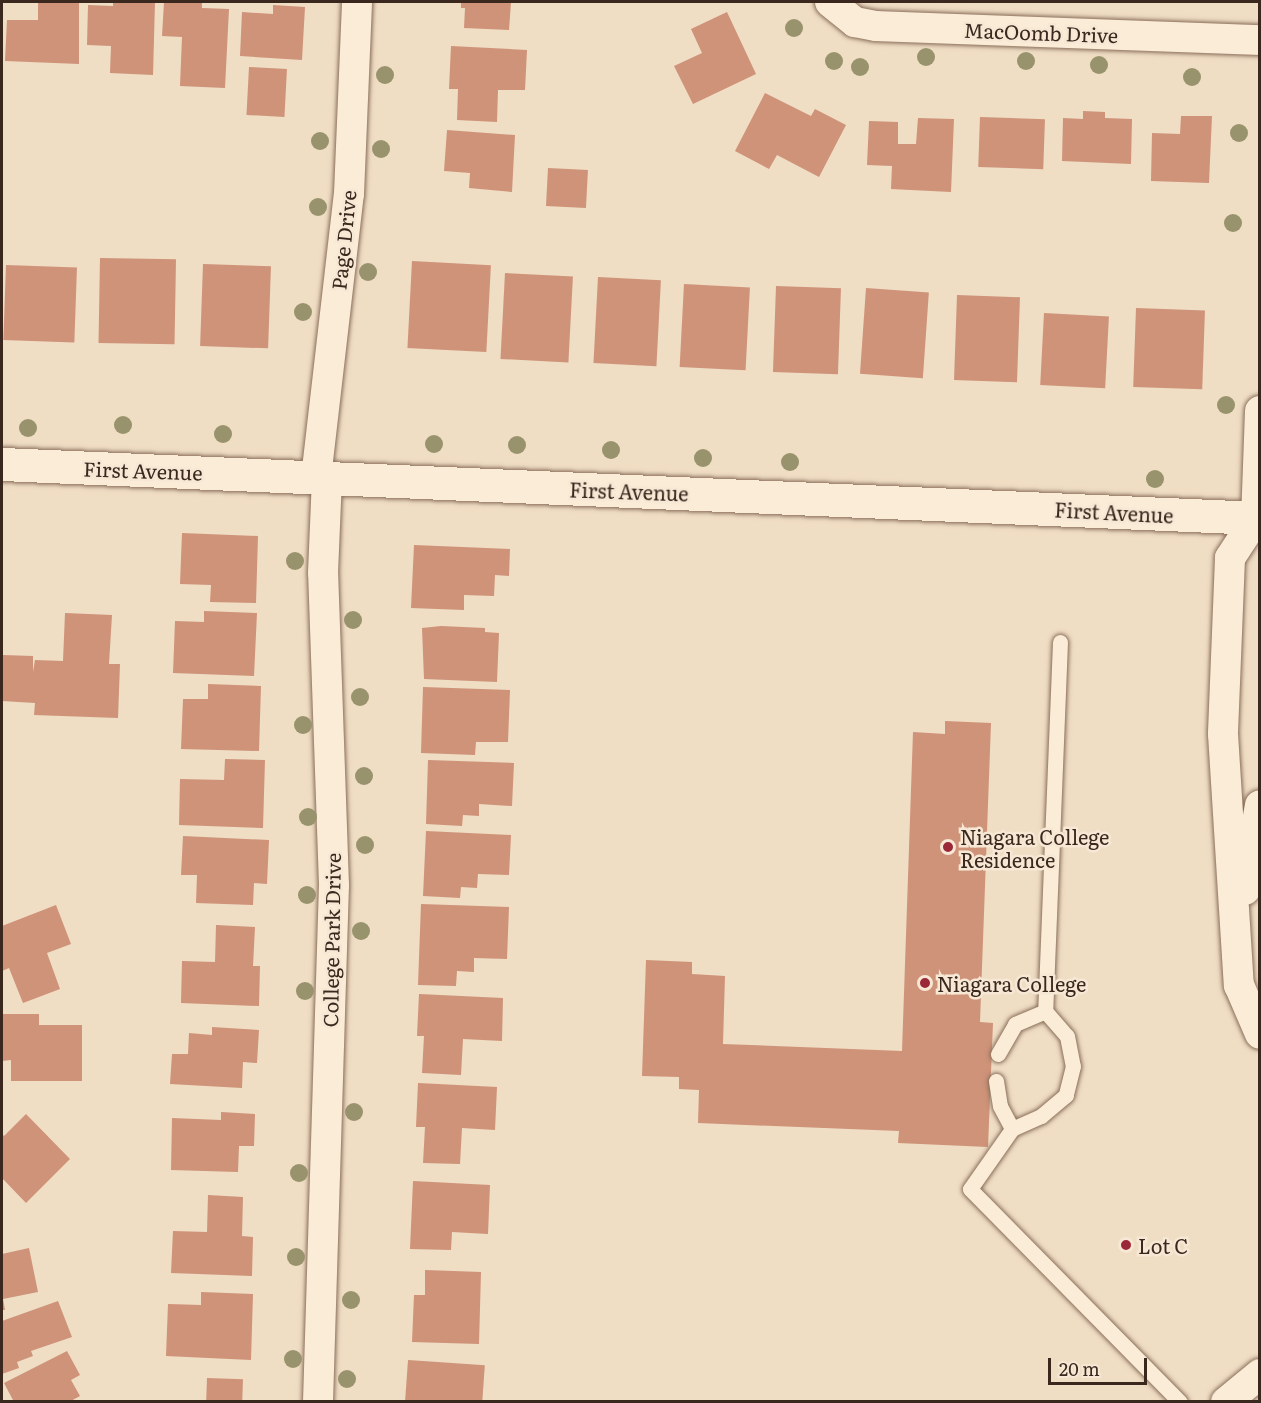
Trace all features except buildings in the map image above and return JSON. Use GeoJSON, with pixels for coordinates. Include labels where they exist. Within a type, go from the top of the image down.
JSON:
{"type":"FeatureCollection","features":[{"type":"Feature","properties":{"kind":"street","name":"Page Drive"},"geometry":{"type":"LineString","coordinates":[[321,478],[349,194],[357,2]]}},
{"type":"Feature","properties":{"kind":"street","name":"MacOomb Drive"},"geometry":{"type":"LineString","coordinates":[[831,2],[855,22],[876,26],[1260,40]]}},
{"type":"Feature","properties":{"kind":"street"},"geometry":{"type":"LineString","coordinates":[[1260,411],[1258,520],[1230,558],[1223,734],[1239,985],[1260,1034]]}},
{"type":"Feature","properties":{"kind":"street","name":"First Avenue"},"geometry":{"type":"LineString","coordinates":[[2,464],[1258,520]]}},
{"type":"Feature","properties":{"kind":"street","name":"College Park Drive"},"geometry":{"type":"LineString","coordinates":[[318,1401],[334,885],[321,478]]}},
{"type":"Feature","properties":{"kind":"street"},"geometry":{"type":"LineString","coordinates":[[1237,937],[1260,805]]}},
{"type":"Feature","properties":{"kind":"street"},"geometry":{"type":"LineString","coordinates":[[1226,1401],[1260,1374]]}},
{"type":"Feature","properties":{"kind":"lane"},"geometry":{"type":"LineString","coordinates":[[1060,642],[1045,1011],[1067,1036],[1073,1066],[1066,1095],[1041,1116],[1012,1129],[970,1189],[1180,1401]]}},
{"type":"Feature","properties":{"kind":"lane"},"geometry":{"type":"LineString","coordinates":[[998,1054],[1015,1024],[1045,1011]]}},
{"type":"Feature","properties":{"kind":"lane"},"geometry":{"type":"LineString","coordinates":[[996,1081],[1000,1106],[1012,1129]]}},
{"type":"Feature","properties":{"kind":"place","name":"Niagara College Residence"},"geometry":{"type":"Point","coordinates":[948,847]}},
{"type":"Feature","properties":{"kind":"place","name":"Niagara College"},"geometry":{"type":"Point","coordinates":[925,983]}},
{"type":"Feature","properties":{"kind":"place","name":"Lot C"},"geometry":{"type":"Point","coordinates":[1126,1245]}}]}
